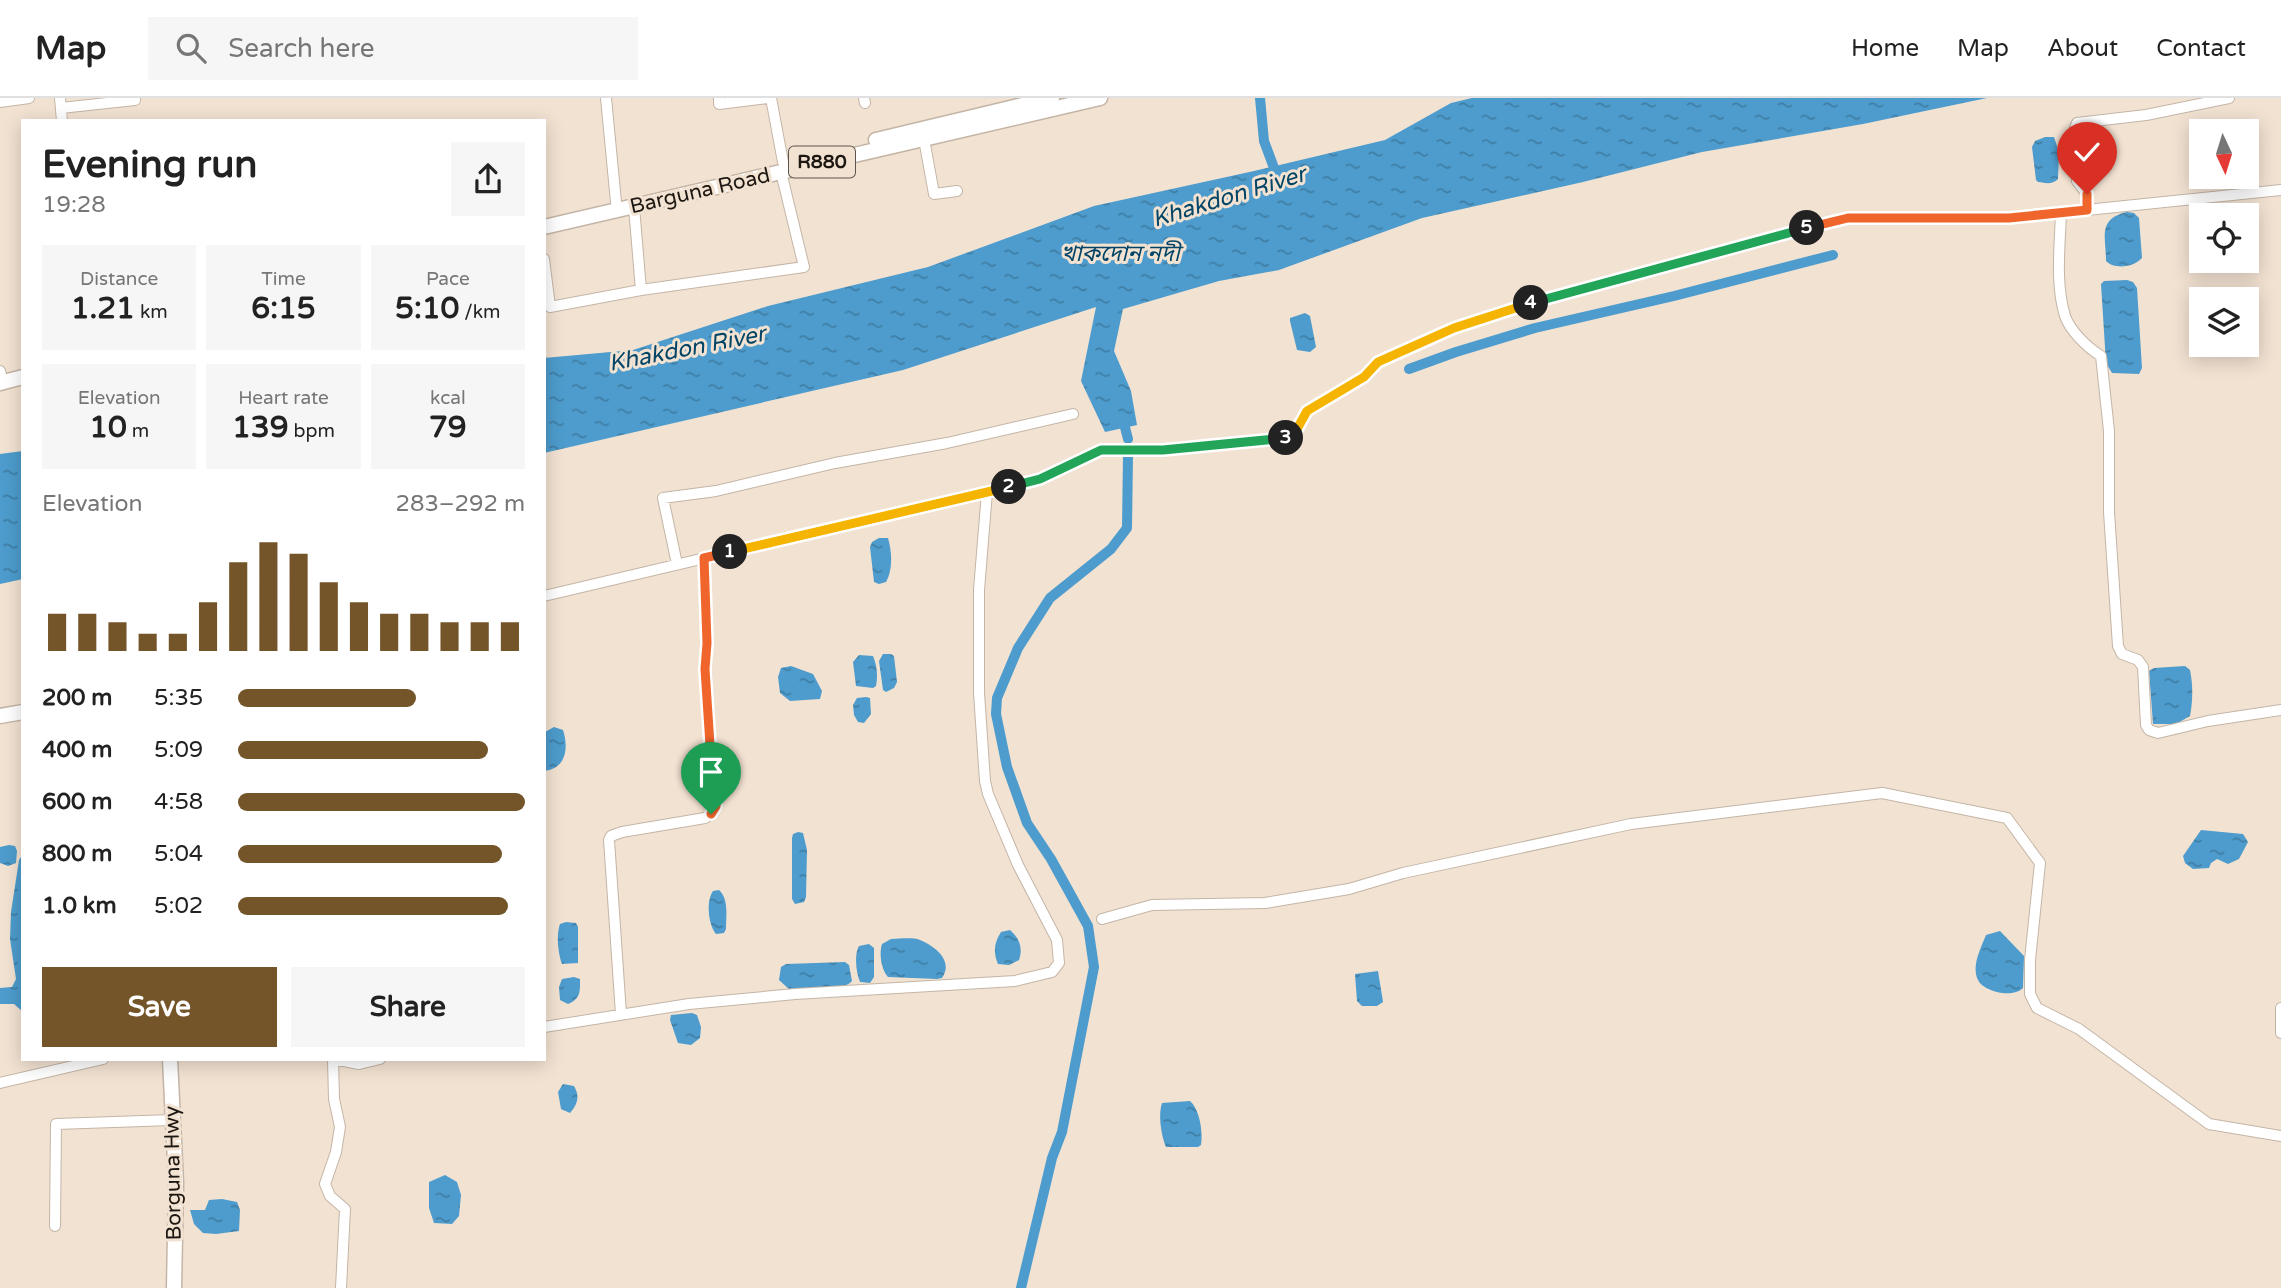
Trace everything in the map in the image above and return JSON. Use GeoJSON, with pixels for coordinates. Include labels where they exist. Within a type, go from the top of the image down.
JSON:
{"type":"FeatureCollection","features":[{"type":"Feature","properties":{"kind":"main road","name":"Barguna Road"},"geometry":{"type":"LineString","coordinates":[[546,227],[634,207],[1052,98]]}},
{"type":"Feature","properties":{"kind":"main road","name":"Barguna Road"},"geometry":{"type":"LineString","coordinates":[[546,219],[924,139],[1100,98]]}},
{"type":"Feature","properties":{"kind":"main road"},"geometry":{"type":"LineString","coordinates":[[0,374],[21,370]]}},
{"type":"Feature","properties":{"kind":"main road"},"geometry":{"type":"LineString","coordinates":[[0,383],[21,378]]}},
{"type":"Feature","properties":{"kind":"main road"},"geometry":{"type":"LineString","coordinates":[[0,716],[21,712]]}},
{"type":"Feature","properties":{"kind":"main road","name":"Borguna Hwy"},"geometry":{"type":"LineString","coordinates":[[170,1061],[176,1183],[174,1288]]}},
{"type":"Feature","properties":{"kind":"street"},"geometry":{"type":"LineString","coordinates":[[0,102],[29,98]]}},
{"type":"Feature","properties":{"kind":"street"},"geometry":{"type":"LineString","coordinates":[[61,103],[135,98]]}},
{"type":"Feature","properties":{"kind":"street"},"geometry":{"type":"LineString","coordinates":[[606,98],[616,202]]}},
{"type":"Feature","properties":{"kind":"street"},"geometry":{"type":"LineString","coordinates":[[546,275],[550,307],[641,290],[804,267],[769,98],[719,104],[719,98]]}},
{"type":"Feature","properties":{"kind":"street"},"geometry":{"type":"LineString","coordinates":[[2087,210],[2087,194],[2077,181],[2077,123],[2146,116],[2228,98]]}},
{"type":"Feature","properties":{"kind":"street"},"geometry":{"type":"LineString","coordinates":[[924,139],[934,194],[957,191]]}},
{"type":"Feature","properties":{"kind":"street"},"geometry":{"type":"LineString","coordinates":[[546,596],[1040,479],[1101,450],[1163,450],[1284,439],[1297,429],[1307,411],[1364,377],[1378,362],[1441,334],[1534,302],[1848,218],[2009,218],[2281,190]]}},
{"type":"Feature","properties":{"kind":"street"},"geometry":{"type":"LineString","coordinates":[[634,207],[641,290]]}},
{"type":"Feature","properties":{"kind":"street"},"geometry":{"type":"LineString","coordinates":[[2061,212],[2060,281],[2065,318],[2090,349],[2101,356],[2109,431],[2109,512],[2118,646],[2122,654],[2138,660],[2143,667],[2146,725],[2149,730],[2158,733],[2208,721],[2281,710]]}},
{"type":"Feature","properties":{"kind":"street"},"geometry":{"type":"LineString","coordinates":[[677,564],[663,498],[716,491],[835,463],[947,443],[1073,414]]}},
{"type":"Feature","properties":{"kind":"street"},"geometry":{"type":"LineString","coordinates":[[546,1027],[689,1004],[795,994],[1014,981],[1052,972],[1059,963],[1057,940],[1018,865],[985,781],[979,693],[979,590],[987,492]]}},
{"type":"Feature","properties":{"kind":"street"},"geometry":{"type":"LineString","coordinates":[[621,1014],[609,840],[611,836],[622,832],[705,818],[716,806],[705,669],[707,643],[704,558]]}},
{"type":"Feature","properties":{"kind":"street"},"geometry":{"type":"LineString","coordinates":[[1102,919],[1152,905],[1265,904],[1349,889],[1403,873],[1631,824],[1882,793],[2007,818],[2040,863],[2029,960],[2030,994],[2037,1008],[2079,1029],[2209,1124],[2281,1136]]}},
{"type":"Feature","properties":{"kind":"street"},"geometry":{"type":"LineString","coordinates":[[2281,1008],[2281,1033]]}},
{"type":"Feature","properties":{"kind":"street"},"geometry":{"type":"LineString","coordinates":[[0,1083],[94,1061]]}},
{"type":"Feature","properties":{"kind":"street"},"geometry":{"type":"LineString","coordinates":[[333,1061],[334,1099],[340,1127],[336,1152],[325,1184],[330,1196],[345,1209],[341,1288]]}},
{"type":"Feature","properties":{"kind":"street"},"geometry":{"type":"LineString","coordinates":[[343,1061],[359,1064],[372,1061]]}},
{"type":"Feature","properties":{"kind":"street"},"geometry":{"type":"LineString","coordinates":[[55,1226],[56,1124],[172,1120]]}},
{"type":"Feature","properties":{"kind":"water","name":"খাকদোন নদী"},"geometry":{"type":"Polygon","coordinates":[[[1472,98],[1987,98],[1863,124],[1702,152],[1422,218],[1279,270],[1219,281],[1123,309],[1114,351],[1131,391],[1137,425],[1105,432],[1081,381],[1096,307],[903,370],[546,453],[546,358],[633,350],[768,306],[928,267],[1094,206],[1385,140],[1451,103],[1472,98]]]}},
{"type":"Feature","properties":{"kind":"water"},"geometry":{"type":"Polygon","coordinates":[[[2054,137],[2059,152],[2058,179],[2049,183],[2036,180],[2032,147],[2035,141],[2054,137]]]}},
{"type":"Feature","properties":{"kind":"water"},"geometry":{"type":"Polygon","coordinates":[[[2127,212],[2134,213],[2139,218],[2142,258],[2129,265],[2114,266],[2106,261],[2105,230],[2111,219],[2127,212]]]}},
{"type":"Feature","properties":{"kind":"water"},"geometry":{"type":"Polygon","coordinates":[[[2104,281],[2133,282],[2137,288],[2142,368],[2139,374],[2112,373],[2106,363],[2101,284],[2104,281]]]}},
{"type":"Feature","properties":{"kind":"water"},"geometry":{"type":"Polygon","coordinates":[[[1305,313],[1310,316],[1316,347],[1310,352],[1297,350],[1290,321],[1290,318],[1305,313]]]}},
{"type":"Feature","properties":{"kind":"water"},"geometry":{"type":"Polygon","coordinates":[[[21,451],[21,579],[0,584],[0,454],[21,451]]]}},
{"type":"Feature","properties":{"kind":"water"},"geometry":{"type":"Polygon","coordinates":[[[879,538],[888,538],[891,560],[886,582],[879,584],[874,582],[870,547],[872,542],[879,538]]]}},
{"type":"Feature","properties":{"kind":"water"},"geometry":{"type":"Polygon","coordinates":[[[883,654],[894,656],[897,682],[894,688],[886,692],[883,690],[879,661],[883,654]]]}},
{"type":"Feature","properties":{"kind":"water"},"geometry":{"type":"Polygon","coordinates":[[[859,655],[873,656],[877,674],[876,686],[873,688],[856,686],[853,662],[859,655]]]}},
{"type":"Feature","properties":{"kind":"water"},"geometry":{"type":"Polygon","coordinates":[[[791,666],[813,674],[822,691],[820,699],[790,701],[780,693],[778,677],[781,668],[791,666]]]}},
{"type":"Feature","properties":{"kind":"water"},"geometry":{"type":"Polygon","coordinates":[[[2185,666],[2190,670],[2192,681],[2190,716],[2176,724],[2153,724],[2149,671],[2154,668],[2185,666]]]}},
{"type":"Feature","properties":{"kind":"water"},"geometry":{"type":"Polygon","coordinates":[[[857,698],[870,698],[871,714],[864,723],[858,722],[853,705],[857,698]]]}},
{"type":"Feature","properties":{"kind":"water"},"geometry":{"type":"Polygon","coordinates":[[[554,727],[563,730],[566,744],[561,762],[546,770],[546,731],[554,727]]]}},
{"type":"Feature","properties":{"kind":"water"},"geometry":{"type":"Polygon","coordinates":[[[2201,830],[2243,834],[2248,842],[2239,859],[2228,864],[2217,859],[2209,868],[2193,869],[2185,863],[2183,856],[2201,830]]]}},
{"type":"Feature","properties":{"kind":"water"},"geometry":{"type":"Polygon","coordinates":[[[803,833],[807,850],[806,897],[804,902],[795,904],[792,899],[792,838],[793,834],[803,833]]]}},
{"type":"Feature","properties":{"kind":"water"},"geometry":{"type":"Polygon","coordinates":[[[15,846],[17,851],[16,863],[8,866],[0,863],[0,847],[15,846]]]}},
{"type":"Feature","properties":{"kind":"water"},"geometry":{"type":"Polygon","coordinates":[[[21,857],[21,1010],[14,1004],[0,1004],[0,988],[12,987],[16,979],[10,939],[21,857]]]}},
{"type":"Feature","properties":{"kind":"water"},"geometry":{"type":"Polygon","coordinates":[[[719,890],[726,903],[726,929],[724,933],[716,934],[711,924],[709,906],[713,891],[719,890]]]}},
{"type":"Feature","properties":{"kind":"water"},"geometry":{"type":"Polygon","coordinates":[[[576,923],[578,927],[578,963],[562,964],[558,933],[560,924],[576,923]]]}},
{"type":"Feature","properties":{"kind":"water"},"geometry":{"type":"Polygon","coordinates":[[[1010,930],[1020,944],[1019,960],[1009,965],[998,964],[995,952],[997,940],[1001,932],[1010,930]]]}},
{"type":"Feature","properties":{"kind":"water"},"geometry":{"type":"Polygon","coordinates":[[[2000,931],[2024,956],[2023,988],[2012,993],[1998,992],[1986,987],[1976,975],[1978,957],[1986,935],[2000,931]]]}},
{"type":"Feature","properties":{"kind":"water"},"geometry":{"type":"Polygon","coordinates":[[[891,939],[917,939],[931,946],[944,960],[946,966],[942,978],[888,977],[882,966],[881,952],[882,944],[891,939]]]}},
{"type":"Feature","properties":{"kind":"water"},"geometry":{"type":"Polygon","coordinates":[[[869,944],[874,948],[874,977],[870,983],[860,982],[856,954],[859,946],[869,944]]]}},
{"type":"Feature","properties":{"kind":"water"},"geometry":{"type":"Polygon","coordinates":[[[845,962],[849,965],[852,981],[841,987],[790,990],[779,980],[781,967],[786,964],[845,962]]]}},
{"type":"Feature","properties":{"kind":"water"},"geometry":{"type":"Polygon","coordinates":[[[1378,971],[1383,1002],[1377,1006],[1362,1006],[1357,1001],[1355,974],[1378,971]]]}},
{"type":"Feature","properties":{"kind":"water"},"geometry":{"type":"Polygon","coordinates":[[[562,979],[580,979],[580,991],[578,997],[568,1004],[560,1000],[559,987],[562,979]]]}},
{"type":"Feature","properties":{"kind":"water"},"geometry":{"type":"Polygon","coordinates":[[[671,1015],[697,1015],[701,1027],[700,1038],[691,1045],[678,1043],[670,1020],[671,1015]]]}},
{"type":"Feature","properties":{"kind":"water"},"geometry":{"type":"Polygon","coordinates":[[[563,1084],[574,1086],[577,1093],[576,1103],[570,1113],[561,1109],[558,1092],[563,1084]]]}},
{"type":"Feature","properties":{"kind":"water"},"geometry":{"type":"Polygon","coordinates":[[[1190,1101],[1200,1122],[1201,1145],[1166,1147],[1161,1125],[1162,1103],[1190,1101]]]}},
{"type":"Feature","properties":{"kind":"water"},"geometry":{"type":"Polygon","coordinates":[[[445,1175],[457,1182],[461,1195],[459,1216],[452,1224],[434,1223],[429,1208],[429,1182],[445,1175]]]}},
{"type":"Feature","properties":{"kind":"water"},"geometry":{"type":"Polygon","coordinates":[[[209,1200],[237,1202],[240,1210],[239,1231],[203,1233],[194,1224],[190,1210],[205,1210],[209,1200]]]}},
{"type":"Feature","properties":{"kind":"waterway","name":"Khakdon River"},"geometry":{"type":"LineString","coordinates":[[1260,98],[1264,141],[1277,176]]}},
{"type":"Feature","properties":{"kind":"waterway"},"geometry":{"type":"LineString","coordinates":[[1409,369],[1535,328],[1833,255]]}},
{"type":"Feature","properties":{"kind":"waterway"},"geometry":{"type":"LineString","coordinates":[[1122,416],[1128,439]]}},
{"type":"Feature","properties":{"kind":"waterway"},"geometry":{"type":"LineString","coordinates":[[1021,1288],[1052,1158],[1062,1132],[1094,967],[1088,926],[1051,859],[1027,823],[1007,767],[996,714],[997,698],[1018,648],[1050,598],[1111,549],[1127,528],[1128,455]]}},
{"type":"Feature","properties":{"kind":"route"},"geometry":{"type":"LineString","coordinates":[[711,814],[716,806],[716,798],[705,669],[707,643],[704,558],[1040,479],[1101,450],[1163,450],[1284,439],[1297,429],[1307,411],[1364,377],[1378,362],[1454,328],[1534,302],[1699,256],[1848,218],[2009,218],[2087,210],[2087,194]]}}]}
